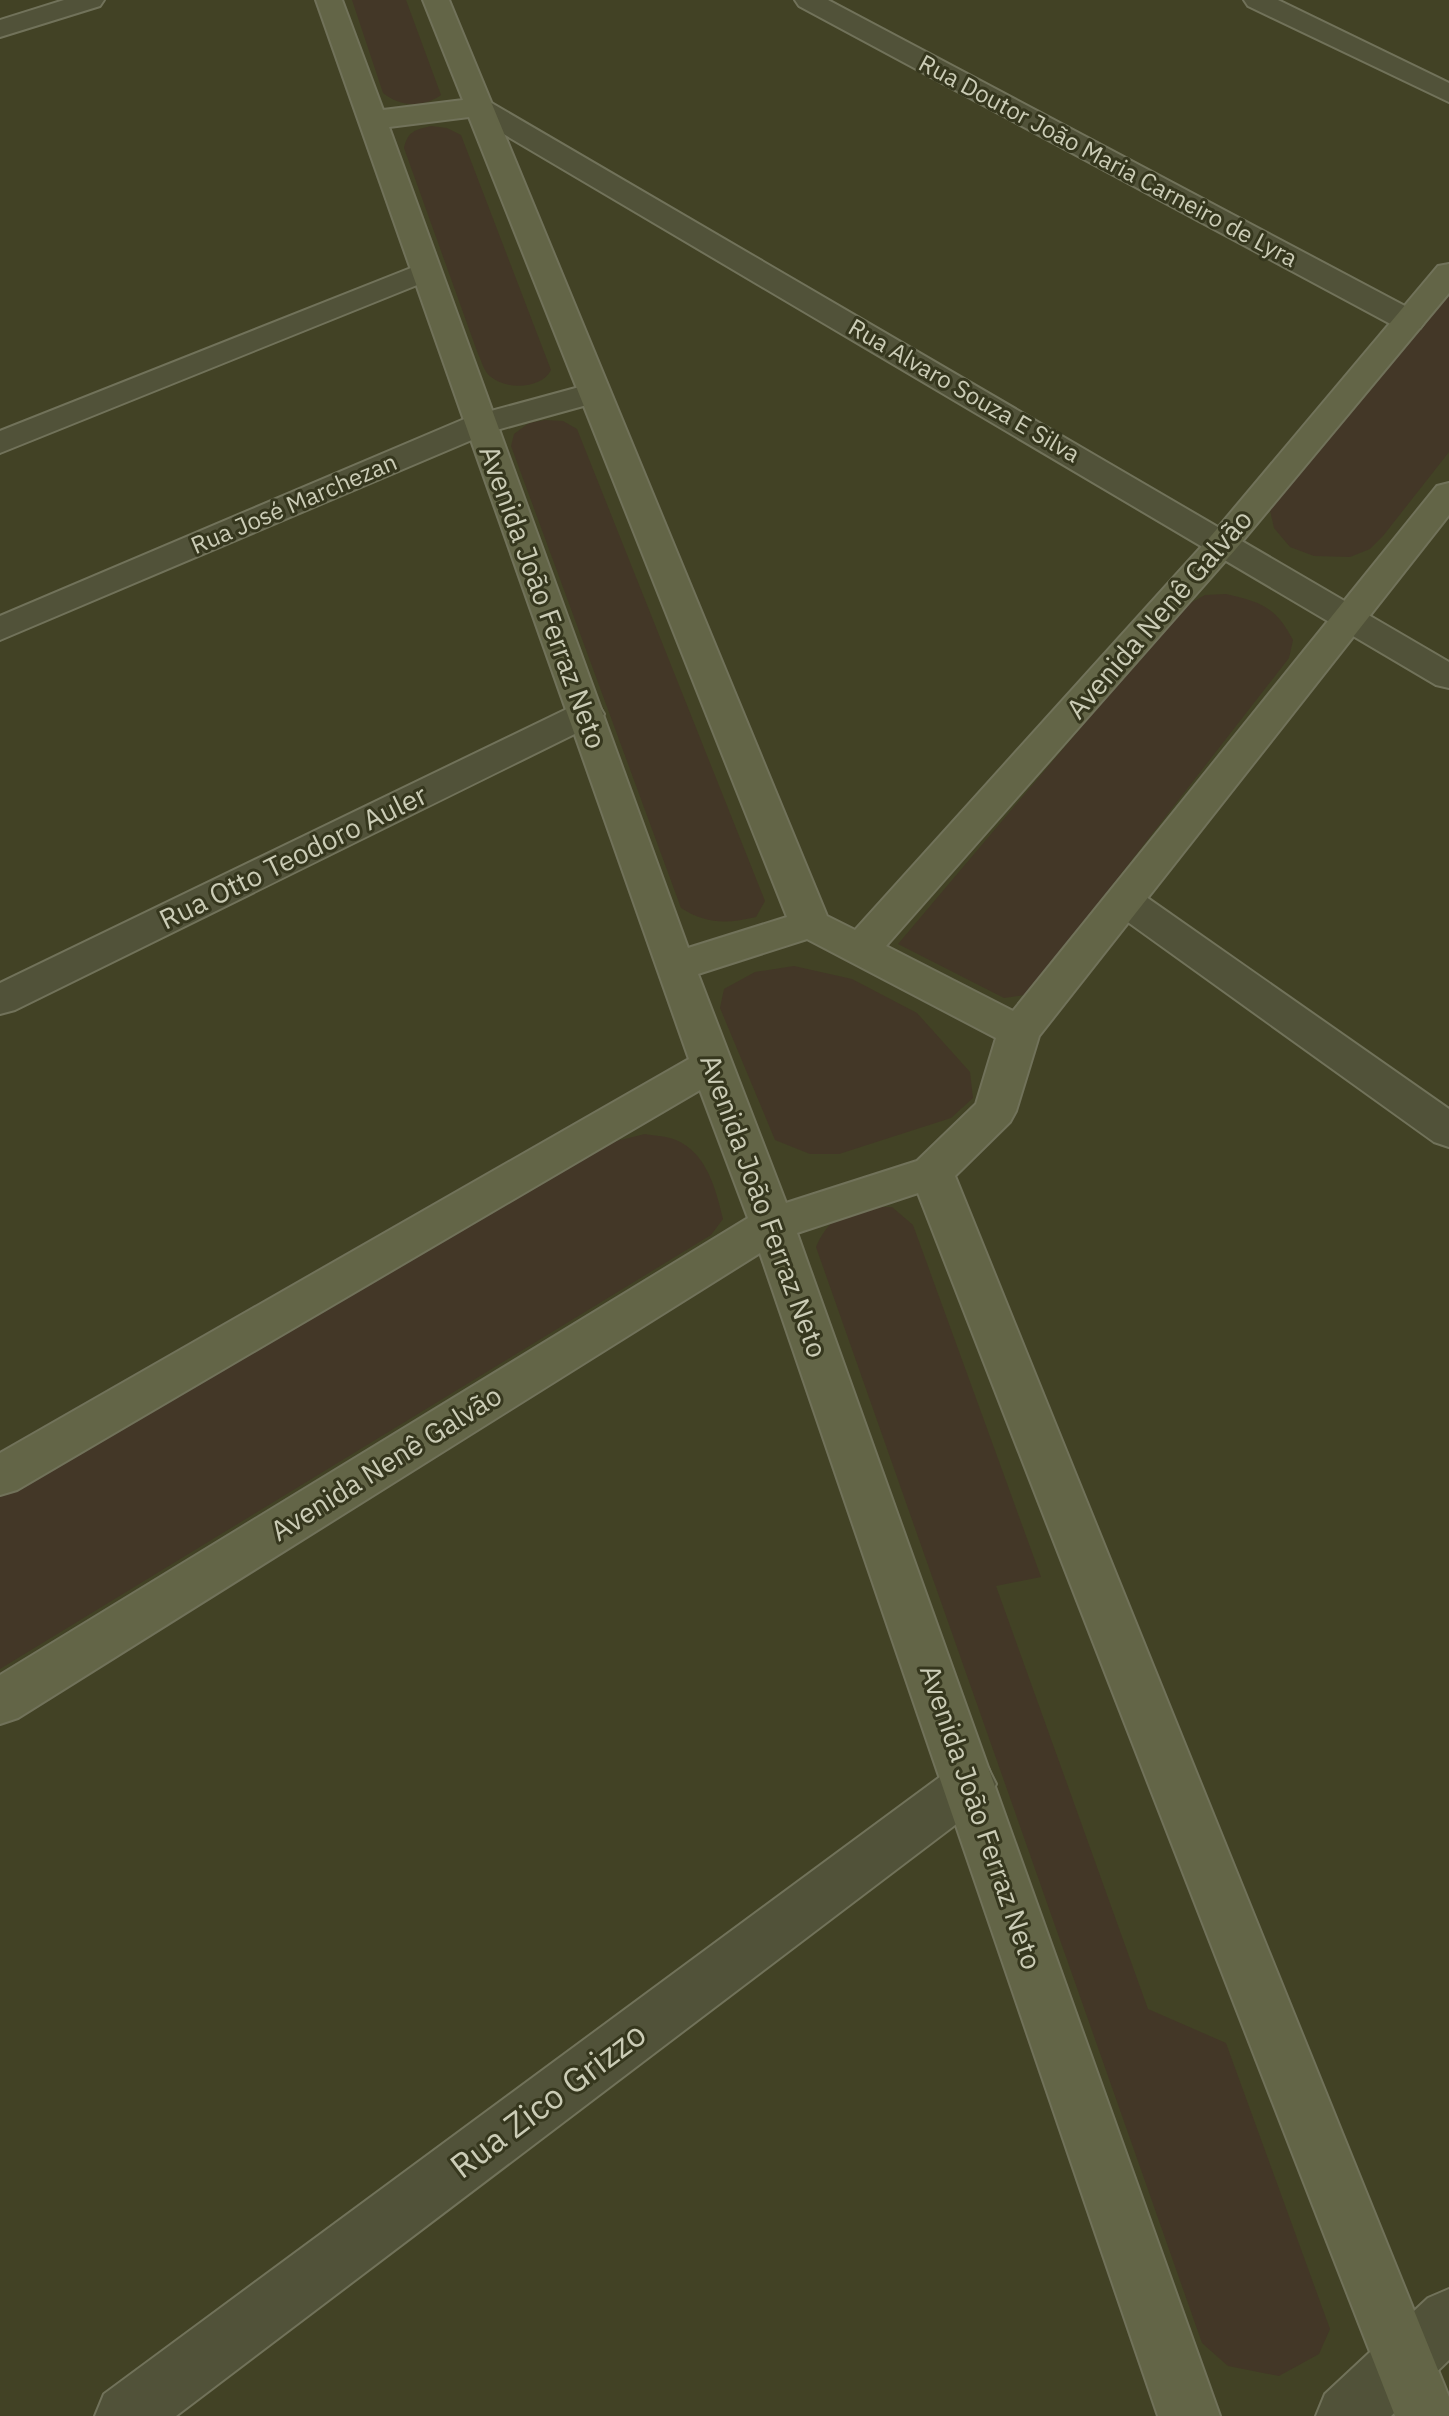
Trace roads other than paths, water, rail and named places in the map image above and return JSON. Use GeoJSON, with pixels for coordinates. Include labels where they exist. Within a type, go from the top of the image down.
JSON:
{"type":"FeatureCollection","features":[{"type":"Feature","properties":{"kind":"main road","name":"Avenida João Ferraz Neto"},"geometry":{"type":"LineString","coordinates":[[329,0],[675,967],[772,1224],[1189,2416]]}},
{"type":"Feature","properties":{"kind":"main road"},"geometry":{"type":"LineString","coordinates":[[436,0],[810,924],[1019,1032]]}},
{"type":"Feature","properties":{"kind":"main road"},"geometry":{"type":"LineString","coordinates":[[372,120],[478,107]]}},
{"type":"Feature","properties":{"kind":"main road","name":"Avenida Nenê Galvão"},"geometry":{"type":"LineString","coordinates":[[861,949],[1223,543],[1449,273]]}},
{"type":"Feature","properties":{"kind":"main road"},"geometry":{"type":"LineString","coordinates":[[1426,2416],[932,1172],[995,1111],[1019,1032],[1449,493]]}},
{"type":"Feature","properties":{"kind":"main road"},"geometry":{"type":"LineString","coordinates":[[675,967],[810,924]]}},
{"type":"Feature","properties":{"kind":"main road"},"geometry":{"type":"LineString","coordinates":[[0,1476],[713,1064]]}},
{"type":"Feature","properties":{"kind":"main road","name":"Avenida Nenê Galvão"},"geometry":{"type":"LineString","coordinates":[[0,1702],[772,1224],[932,1172]]}},
{"type":"Feature","properties":{"kind":"street"},"geometry":{"type":"LineString","coordinates":[[0,29],[91,0]]}},
{"type":"Feature","properties":{"kind":"street","name":"Rua Doutor João Maria Carneiro de Lyra"},"geometry":{"type":"LineString","coordinates":[[808,0],[1409,321]]}},
{"type":"Feature","properties":{"kind":"street"},"geometry":{"type":"LineString","coordinates":[[1257,0],[1449,94]]}},
{"type":"Feature","properties":{"kind":"street","name":"Rua Alvaro Souza E Silva"},"geometry":{"type":"LineString","coordinates":[[478,107],[1449,677]]}},
{"type":"Feature","properties":{"kind":"street"},"geometry":{"type":"LineString","coordinates":[[0,443],[426,271]]}},
{"type":"Feature","properties":{"kind":"street","name":"Rua José Marchezan"},"geometry":{"type":"LineString","coordinates":[[0,629],[481,424],[594,393]]}},
{"type":"Feature","properties":{"kind":"street","name":"Rua Otto Teodoro Auler"},"geometry":{"type":"LineString","coordinates":[[0,1000],[586,714]]}},
{"type":"Feature","properties":{"kind":"street"},"geometry":{"type":"LineString","coordinates":[[1125,901],[1449,1131]]}},
{"type":"Feature","properties":{"kind":"street","name":"Rua Zico Grizzo"},"geometry":{"type":"LineString","coordinates":[[126,2416],[970,1784]]}},
{"type":"Feature","properties":{"kind":"street"},"geometry":{"type":"LineString","coordinates":[[1347,2416],[1449,2319]]}}]}
